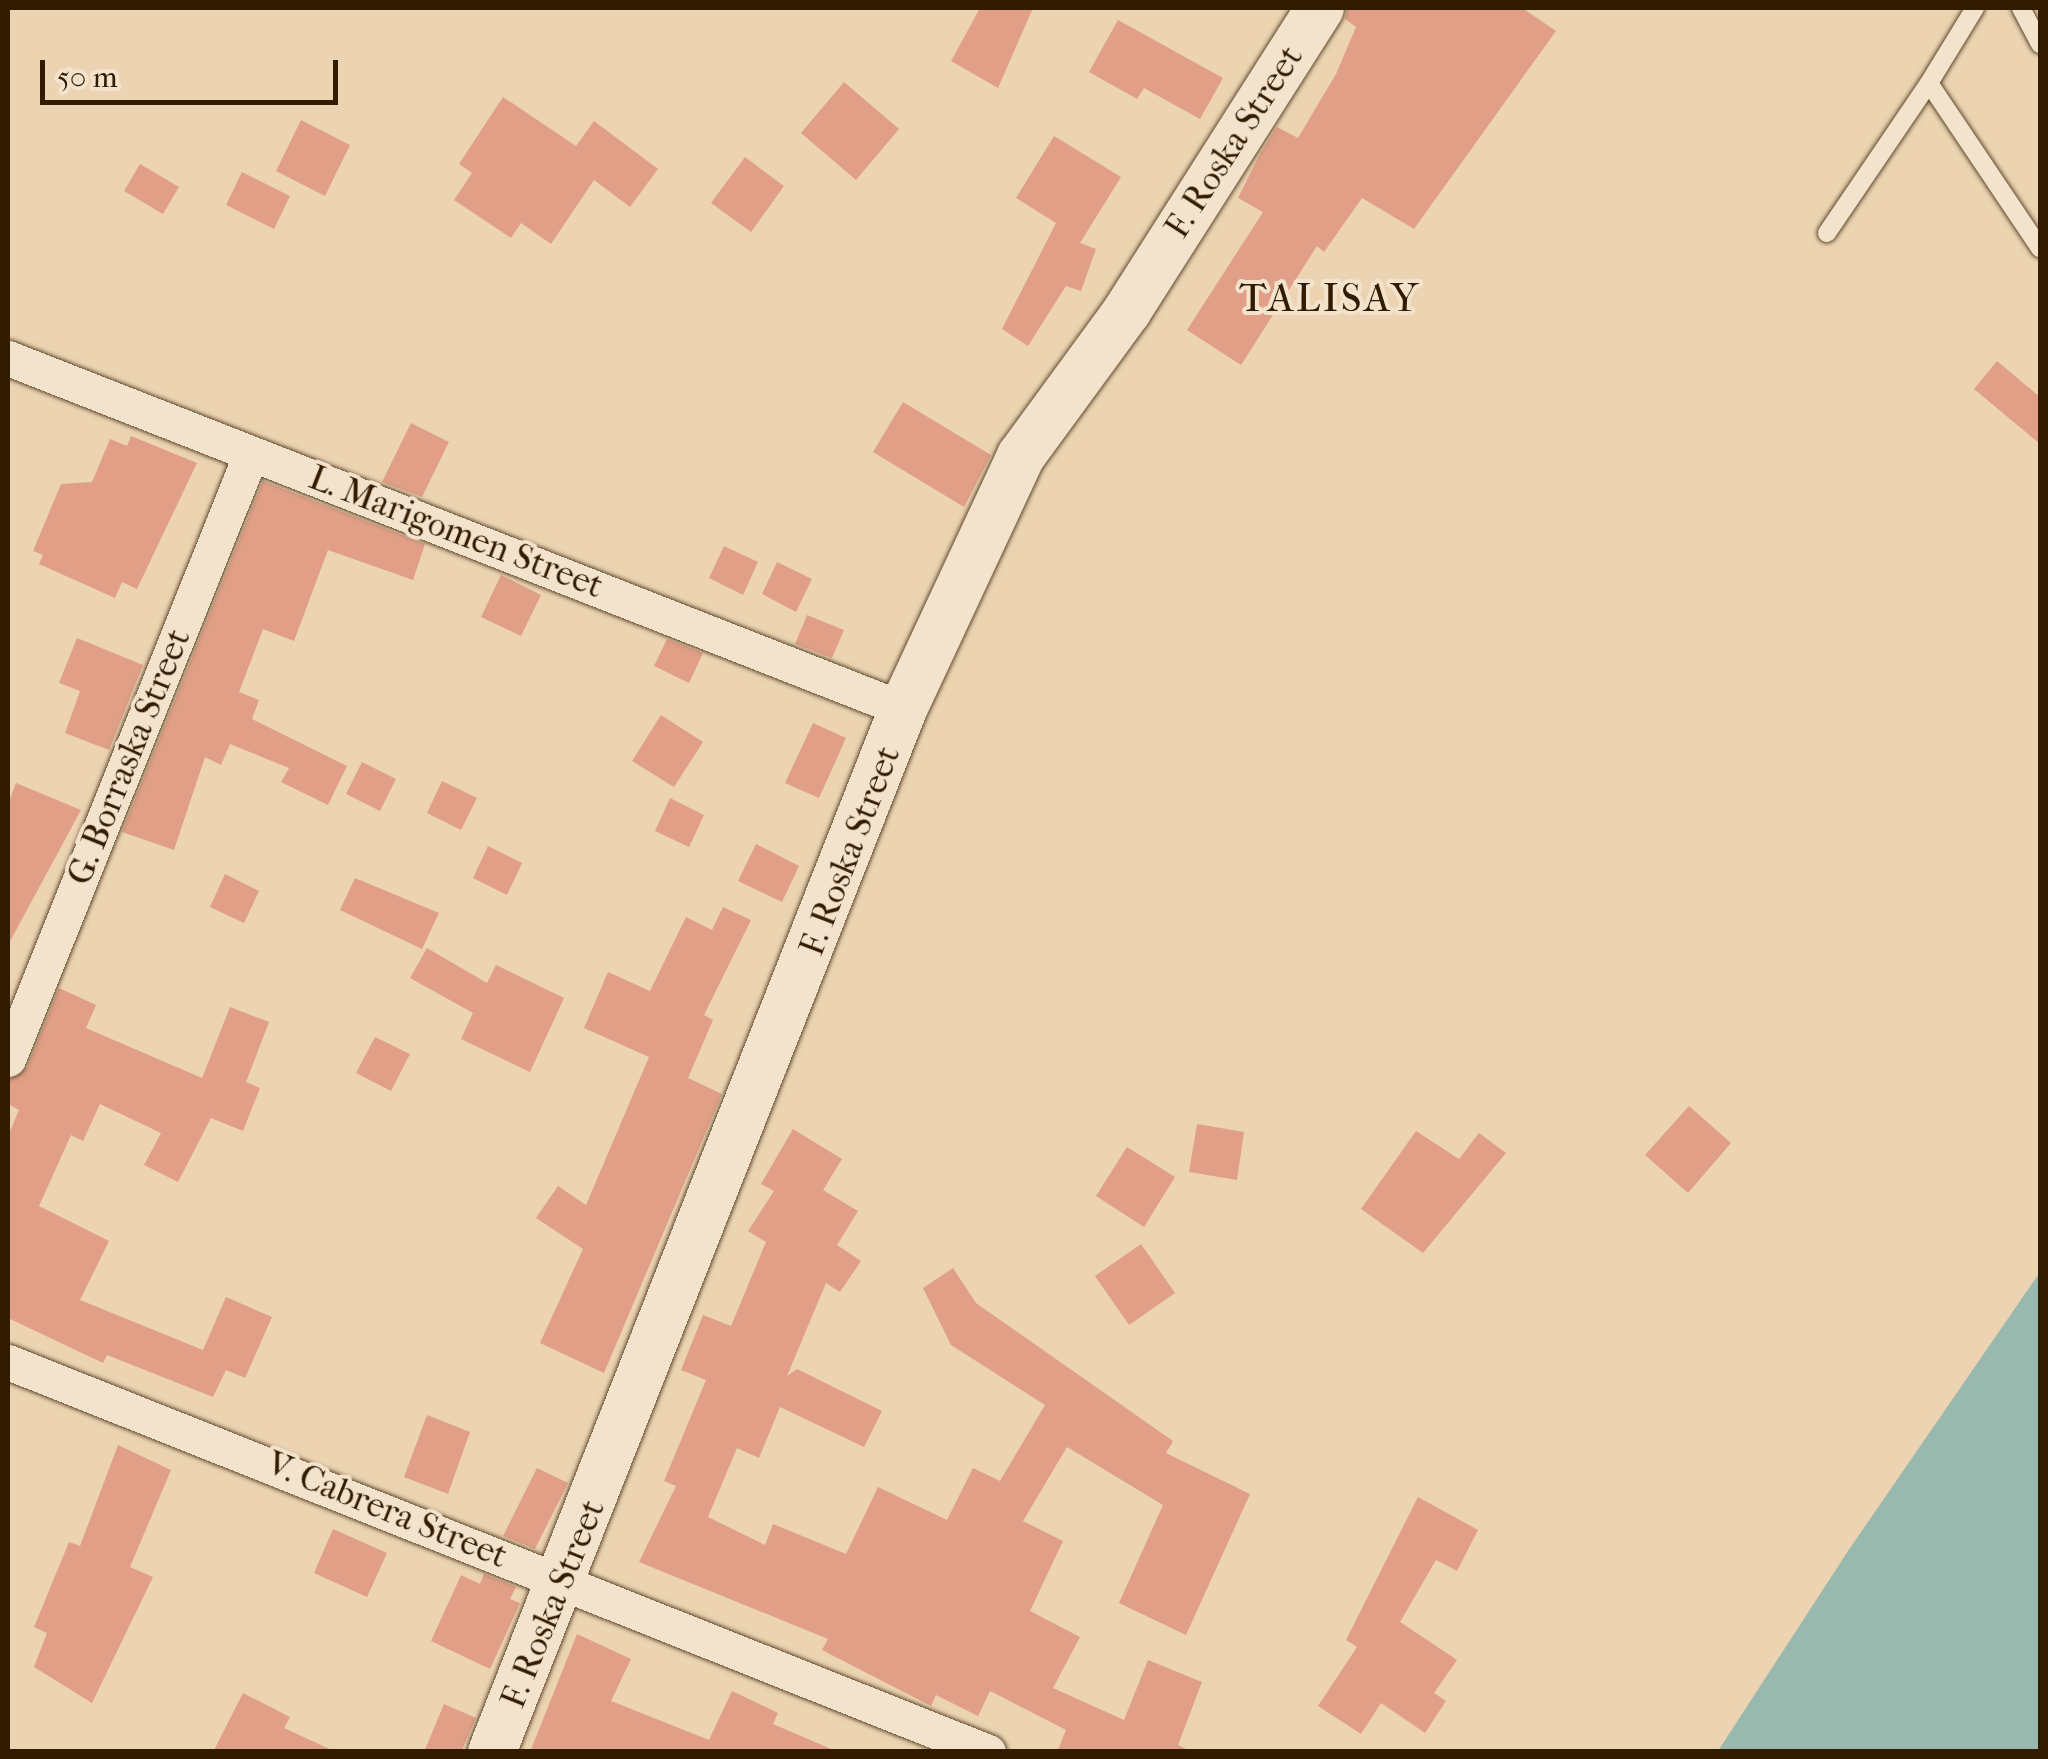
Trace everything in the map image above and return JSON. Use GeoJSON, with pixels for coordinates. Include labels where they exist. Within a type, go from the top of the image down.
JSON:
{"type":"FeatureCollection","features":[{"type":"Feature","properties":{"kind":"main road","name":"F. Roska Street"},"geometry":{"type":"LineString","coordinates":[[492,1752],[564,1580],[903,709],[1021,456],[1127,310],[1320,8]]}},
{"type":"Feature","properties":{"kind":"street","name":"L. Marigomen Street"},"geometry":{"type":"LineString","coordinates":[[8,358],[250,456],[431,517],[903,709]]}},
{"type":"Feature","properties":{"kind":"street","name":"G. Borraska Street"},"geometry":{"type":"LineString","coordinates":[[8,1059],[250,456]]}},
{"type":"Feature","properties":{"kind":"street","name":"V. Cabrera Street"},"geometry":{"type":"LineString","coordinates":[[8,1362],[564,1580],[988,1752]]}},
{"type":"Feature","properties":{"kind":"lane"},"geometry":{"type":"LineString","coordinates":[[1826,233],[1930,83],[1975,8]]}},
{"type":"Feature","properties":{"kind":"lane"},"geometry":{"type":"LineString","coordinates":[[2020,8],[2040,44]]}},
{"type":"Feature","properties":{"kind":"lane"},"geometry":{"type":"LineString","coordinates":[[1930,83],[2040,248]]}},
{"type":"Feature","properties":{"kind":"water"},"geometry":{"type":"Polygon","coordinates":[[[2040,1272],[2040,1751],[1718,1751],[1848,1551],[2040,1272]]]}},
{"type":"Feature","properties":{"kind":"building"},"geometry":{"type":"Polygon","coordinates":[[[980,8],[1033,8],[998,88],[951,61],[980,8]]]}},
{"type":"Feature","properties":{"kind":"building"},"geometry":{"type":"Polygon","coordinates":[[[1347,8],[1522,8],[1556,31],[1414,229],[1362,198],[1324,252],[1317,246],[1241,365],[1187,330],[1263,212],[1238,198],[1260,154],[1277,127],[1298,138],[1336,74],[1356,27],[1345,19],[1347,8]]]}},
{"type":"Feature","properties":{"kind":"building"},"geometry":{"type":"Polygon","coordinates":[[[1118,20],[1223,78],[1200,119],[1144,88],[1137,99],[1089,72],[1118,20]]]}},
{"type":"Feature","properties":{"kind":"building"},"geometry":{"type":"Polygon","coordinates":[[[844,82],[899,129],[856,180],[801,133],[844,82]]]}},
{"type":"Feature","properties":{"kind":"building"},"geometry":{"type":"Polygon","coordinates":[[[503,97],[576,146],[594,121],[658,169],[630,207],[594,180],[551,244],[521,223],[511,238],[454,200],[472,173],[459,164],[503,97]]]}},
{"type":"Feature","properties":{"kind":"building"},"geometry":{"type":"Polygon","coordinates":[[[301,120],[350,145],[325,196],[276,171],[301,120]]]}},
{"type":"Feature","properties":{"kind":"building"},"geometry":{"type":"Polygon","coordinates":[[[1054,136],[1121,177],[1080,243],[1096,249],[1081,291],[1066,286],[1028,346],[1002,329],[1056,223],[1016,198],[1054,136]]]}},
{"type":"Feature","properties":{"kind":"building"},"geometry":{"type":"Polygon","coordinates":[[[745,157],[784,186],[751,232],[711,203],[745,157]]]}},
{"type":"Feature","properties":{"kind":"building"},"geometry":{"type":"Polygon","coordinates":[[[140,164],[179,187],[163,214],[124,191],[140,164]]]}},
{"type":"Feature","properties":{"kind":"building"},"geometry":{"type":"Polygon","coordinates":[[[242,172],[290,196],[274,229],[226,205],[242,172]]]}},
{"type":"Feature","properties":{"kind":"building"},"geometry":{"type":"Polygon","coordinates":[[[1997,361],[2040,397],[2040,444],[1974,389],[1997,361]]]}},
{"type":"Feature","properties":{"kind":"building"},"geometry":{"type":"Polygon","coordinates":[[[903,402],[991,455],[964,507],[873,452],[903,402]]]}},
{"type":"Feature","properties":{"kind":"building"},"geometry":{"type":"Polygon","coordinates":[[[411,423],[449,442],[422,497],[382,482],[411,423]]]}},
{"type":"Feature","properties":{"kind":"building"},"geometry":{"type":"Polygon","coordinates":[[[131,436],[197,463],[137,589],[122,582],[115,598],[39,564],[43,555],[33,551],[61,484],[92,482],[110,439],[127,446],[131,436]]]}},
{"type":"Feature","properties":{"kind":"building"},"geometry":{"type":"Polygon","coordinates":[[[263,481],[425,544],[413,580],[328,550],[294,641],[263,629],[239,692],[259,700],[252,719],[347,766],[328,805],[281,782],[289,768],[230,744],[221,765],[205,757],[174,850],[122,832],[263,481]]]}},
{"type":"Feature","properties":{"kind":"building"},"geometry":{"type":"Polygon","coordinates":[[[724,546],[758,562],[743,595],[709,578],[724,546]]]}},
{"type":"Feature","properties":{"kind":"building"},"geometry":{"type":"Polygon","coordinates":[[[777,562],[812,579],[796,612],[762,594],[777,562]]]}},
{"type":"Feature","properties":{"kind":"building"},"geometry":{"type":"Polygon","coordinates":[[[501,575],[541,595],[521,636],[481,617],[501,575]]]}},
{"type":"Feature","properties":{"kind":"building"},"geometry":{"type":"Polygon","coordinates":[[[807,615],[844,630],[832,658],[795,644],[807,615]]]}},
{"type":"Feature","properties":{"kind":"building"},"geometry":{"type":"Polygon","coordinates":[[[77,638],[143,665],[109,750],[65,733],[80,691],[59,683],[77,638]]]}},
{"type":"Feature","properties":{"kind":"building"},"geometry":{"type":"Polygon","coordinates":[[[667,639],[703,653],[689,683],[654,666],[667,639]]]}},
{"type":"Feature","properties":{"kind":"building"},"geometry":{"type":"Polygon","coordinates":[[[661,715],[703,742],[674,787],[632,761],[661,715]]]}},
{"type":"Feature","properties":{"kind":"building"},"geometry":{"type":"Polygon","coordinates":[[[813,723],[846,738],[819,798],[785,783],[813,723]]]}},
{"type":"Feature","properties":{"kind":"building"},"geometry":{"type":"Polygon","coordinates":[[[362,762],[396,779],[380,811],[346,794],[362,762]]]}},
{"type":"Feature","properties":{"kind":"building"},"geometry":{"type":"Polygon","coordinates":[[[442,781],[477,798],[461,830],[427,813],[442,781]]]}},
{"type":"Feature","properties":{"kind":"building"},"geometry":{"type":"Polygon","coordinates":[[[16,783],[81,810],[8,945],[8,804],[16,783]]]}},
{"type":"Feature","properties":{"kind":"building"},"geometry":{"type":"Polygon","coordinates":[[[670,798],[704,815],[689,847],[655,831],[670,798]]]}},
{"type":"Feature","properties":{"kind":"building"},"geometry":{"type":"Polygon","coordinates":[[[756,844],[799,866],[782,902],[738,881],[756,844]]]}},
{"type":"Feature","properties":{"kind":"building"},"geometry":{"type":"Polygon","coordinates":[[[488,846],[522,863],[507,895],[473,878],[488,846]]]}},
{"type":"Feature","properties":{"kind":"building"},"geometry":{"type":"Polygon","coordinates":[[[225,874],[259,891],[244,923],[210,907],[225,874]]]}},
{"type":"Feature","properties":{"kind":"building"},"geometry":{"type":"Polygon","coordinates":[[[355,878],[439,913],[422,949],[340,910],[355,878]]]}},
{"type":"Feature","properties":{"kind":"building"},"geometry":{"type":"Polygon","coordinates":[[[723,907],[751,920],[704,1015],[713,1020],[688,1078],[722,1094],[604,1373],[540,1343],[583,1249],[536,1218],[558,1186],[586,1205],[649,1057],[584,1028],[608,972],[650,991],[686,917],[712,930],[723,907]]]}},
{"type":"Feature","properties":{"kind":"building"},"geometry":{"type":"Polygon","coordinates":[[[427,948],[487,983],[496,965],[564,998],[530,1072],[461,1039],[473,1013],[410,978],[427,948]]]}},
{"type":"Feature","properties":{"kind":"building"},"geometry":{"type":"Polygon","coordinates":[[[59,988],[96,1005],[86,1028],[202,1078],[230,1007],[269,1022],[246,1082],[260,1088],[243,1131],[211,1118],[178,1182],[144,1165],[161,1133],[100,1104],[83,1141],[71,1135],[39,1206],[109,1241],[80,1300],[203,1350],[226,1297],[272,1317],[245,1378],[226,1370],[213,1397],[107,1355],[103,1363],[8,1318],[8,1136],[19,1110],[8,1104],[8,1080],[27,1068],[59,988]]]}},
{"type":"Feature","properties":{"kind":"building"},"geometry":{"type":"Polygon","coordinates":[[[375,1037],[410,1054],[391,1091],[356,1073],[375,1037]]]}},
{"type":"Feature","properties":{"kind":"building"},"geometry":{"type":"Polygon","coordinates":[[[1689,1106],[1731,1143],[1688,1193],[1645,1155],[1689,1106]]]}},
{"type":"Feature","properties":{"kind":"building"},"geometry":{"type":"Polygon","coordinates":[[[1197,1124],[1244,1132],[1237,1180],[1189,1172],[1197,1124]]]}},
{"type":"Feature","properties":{"kind":"building"},"geometry":{"type":"Polygon","coordinates":[[[793,1129],[842,1159],[823,1190],[858,1211],[837,1245],[861,1261],[840,1292],[826,1283],[787,1376],[797,1369],[882,1411],[864,1447],[780,1407],[759,1458],[737,1448],[708,1517],[765,1545],[773,1524],[846,1554],[878,1487],[947,1520],[973,1468],[1000,1481],[1045,1405],[951,1345],[923,1288],[953,1268],[976,1303],[1173,1441],[1166,1453],[1250,1494],[1186,1635],[1119,1603],[1163,1505],[1067,1447],[1023,1521],[1063,1541],[1030,1611],[1080,1637],[1053,1688],[1124,1720],[1148,1660],[1202,1682],[1178,1745],[1192,1752],[1057,1752],[1066,1730],[990,1691],[978,1716],[936,1695],[931,1706],[822,1650],[828,1639],[639,1562],[676,1486],[664,1481],[706,1380],[681,1370],[703,1315],[731,1326],[766,1242],[748,1231],[774,1191],[761,1184],[793,1129]]]}},
{"type":"Feature","properties":{"kind":"building"},"geometry":{"type":"Polygon","coordinates":[[[1416,1131],[1459,1159],[1479,1133],[1506,1153],[1423,1253],[1361,1209],[1416,1131]]]}},
{"type":"Feature","properties":{"kind":"building"},"geometry":{"type":"Polygon","coordinates":[[[1127,1147],[1175,1177],[1144,1227],[1096,1196],[1127,1147]]]}},
{"type":"Feature","properties":{"kind":"building"},"geometry":{"type":"Polygon","coordinates":[[[1141,1244],[1175,1293],[1129,1325],[1095,1276],[1141,1244]]]}},
{"type":"Feature","properties":{"kind":"building"},"geometry":{"type":"Polygon","coordinates":[[[427,1415],[470,1432],[448,1494],[404,1477],[427,1415]]]}},
{"type":"Feature","properties":{"kind":"building"},"geometry":{"type":"Polygon","coordinates":[[[118,1445],[171,1470],[130,1567],[153,1577],[92,1703],[34,1667],[47,1633],[34,1627],[69,1542],[80,1546],[118,1445]]]}},
{"type":"Feature","properties":{"kind":"building"},"geometry":{"type":"Polygon","coordinates":[[[537,1468],[568,1483],[535,1549],[503,1536],[537,1468]]]}},
{"type":"Feature","properties":{"kind":"building"},"geometry":{"type":"Polygon","coordinates":[[[1418,1497],[1478,1530],[1457,1571],[1436,1560],[1400,1622],[1457,1660],[1434,1693],[1446,1701],[1425,1733],[1381,1703],[1361,1734],[1318,1706],[1357,1647],[1346,1640],[1418,1497]]]}},
{"type":"Feature","properties":{"kind":"building"},"geometry":{"type":"Polygon","coordinates":[[[333,1529],[387,1553],[367,1597],[314,1573],[333,1529]]]}},
{"type":"Feature","properties":{"kind":"building"},"geometry":{"type":"Polygon","coordinates":[[[484,1574],[516,1587],[510,1599],[520,1603],[490,1669],[431,1641],[461,1575],[480,1584],[484,1574]]]}},
{"type":"Feature","properties":{"kind":"building"},"geometry":{"type":"Polygon","coordinates":[[[577,1634],[631,1659],[611,1701],[709,1740],[732,1691],[778,1713],[773,1724],[838,1752],[530,1752],[577,1634]]]}},
{"type":"Feature","properties":{"kind":"building"},"geometry":{"type":"Polygon","coordinates":[[[243,1693],[290,1717],[284,1728],[336,1752],[213,1752],[243,1693]]]}},
{"type":"Feature","properties":{"kind":"building"},"geometry":{"type":"Polygon","coordinates":[[[444,1704],[476,1718],[461,1752],[424,1752],[444,1704]]]}},
{"type":"Feature","properties":{"kind":"district","name":"TALISAY"},"geometry":{"type":"Point","coordinates":[1330,298]}}]}
